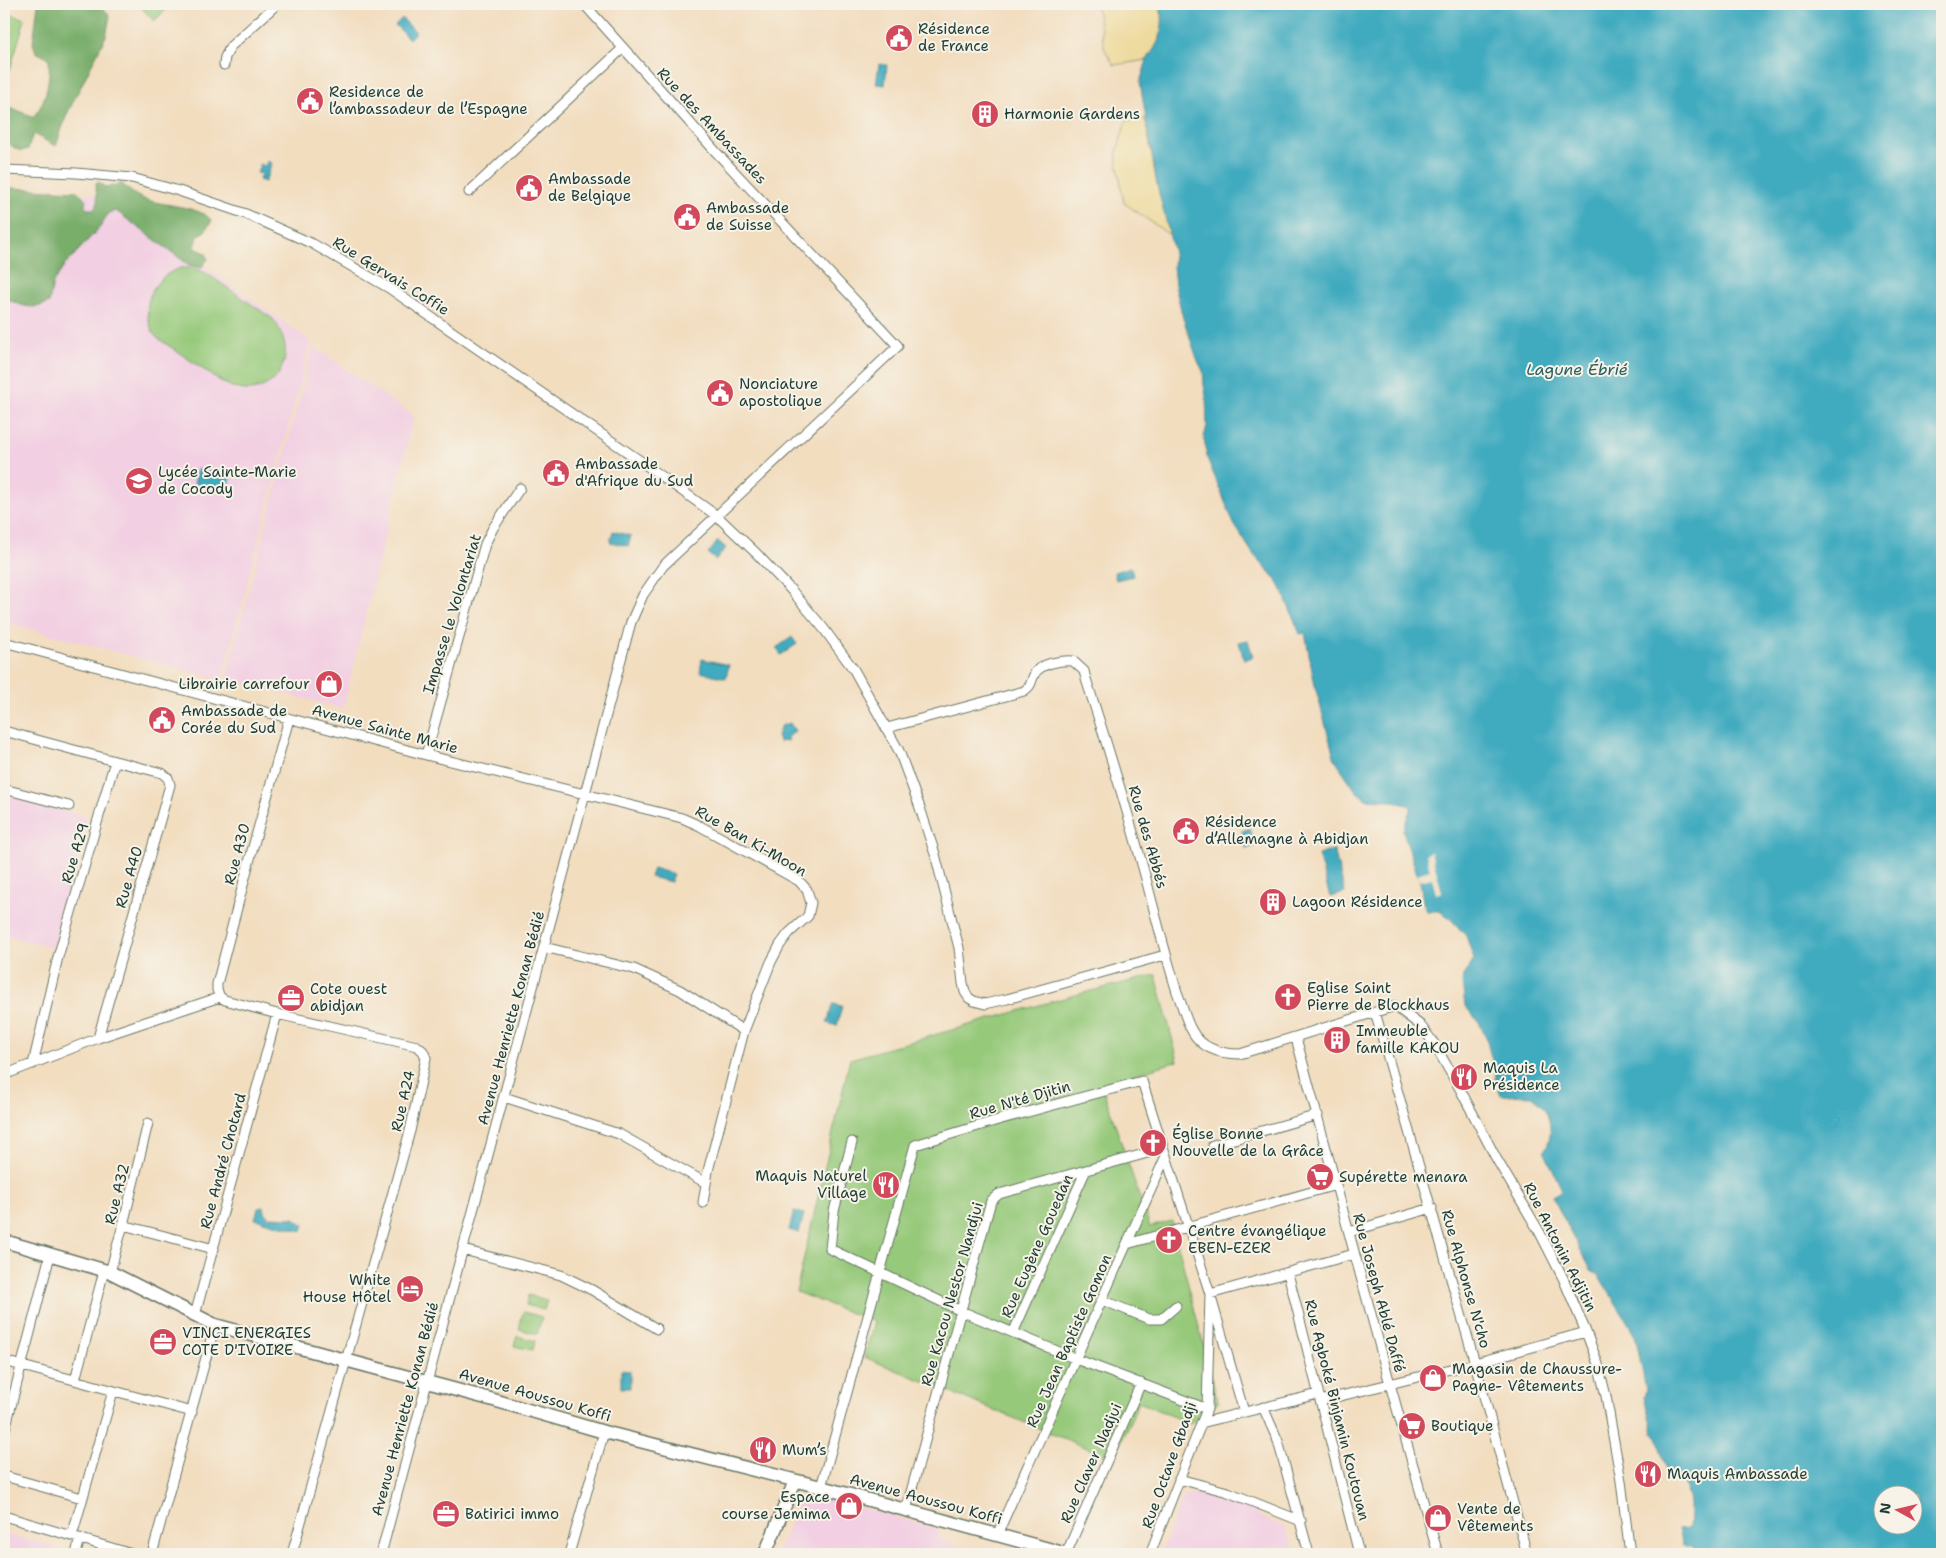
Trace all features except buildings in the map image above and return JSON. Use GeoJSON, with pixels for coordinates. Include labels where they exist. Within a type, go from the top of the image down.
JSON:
{"type":"FeatureCollection","features":[{"type":"Feature","properties":{"kind":"street"},"geometry":{"type":"LineString","coordinates":[[224,65],[225,57],[231,46],[277,4]]}},
{"type":"Feature","properties":{"kind":"street","name":"Rue des Ambassades"},"geometry":{"type":"LineString","coordinates":[[584,4],[898,346],[717,516]]}},
{"type":"Feature","properties":{"kind":"street"},"geometry":{"type":"LineString","coordinates":[[469,192],[623,48]]}},
{"type":"Feature","properties":{"kind":"street","name":"Rue Gervais Coffie"},"geometry":{"type":"LineString","coordinates":[[4,170],[132,178],[179,191],[246,214],[313,244],[390,288],[717,516],[756,553],[824,629],[854,670],[899,750],[935,854],[959,948],[963,983],[969,998],[985,1004],[1165,955]]}},
{"type":"Feature","properties":{"kind":"street","name":"Impasse le Volontariat"},"geometry":{"type":"LineString","coordinates":[[426,755],[485,544],[493,528],[520,488]]}},
{"type":"Feature","properties":{"kind":"street","name":"Avenue Henriette Konan Bédié"},"geometry":{"type":"LineString","coordinates":[[381,1554],[631,622],[643,595],[663,566],[717,516]]}},
{"type":"Feature","properties":{"kind":"street","name":"Avenue Sainte Marie"},"geometry":{"type":"LineString","coordinates":[[4,642],[289,719],[585,795]]}},
{"type":"Feature","properties":{"kind":"street","name":"Rue des Abbés"},"geometry":{"type":"LineString","coordinates":[[887,728],[1024,691],[1030,686],[1034,675],[1041,668],[1049,664],[1068,660],[1078,664],[1086,679],[1127,809],[1165,955],[1192,1032],[1204,1045],[1216,1052],[1240,1054],[1375,1012]]}},
{"type":"Feature","properties":{"kind":"street","name":"Rue A30"},"geometry":{"type":"LineString","coordinates":[[220,997],[217,984],[289,719]]}},
{"type":"Feature","properties":{"kind":"street"},"geometry":{"type":"LineString","coordinates":[[4,731],[115,761]]}},
{"type":"Feature","properties":{"kind":"street","name":"Rue A40"},"geometry":{"type":"LineString","coordinates":[[98,1038],[170,785],[168,778],[162,773],[115,761]]}},
{"type":"Feature","properties":{"kind":"street","name":"Rue A29"},"geometry":{"type":"LineString","coordinates":[[33,1064],[58,957],[115,761]]}},
{"type":"Feature","properties":{"kind":"street"},"geometry":{"type":"LineString","coordinates":[[4,789],[69,806]]}},
{"type":"Feature","properties":{"kind":"street","name":"Rue Ban Ki-Moon"},"geometry":{"type":"LineString","coordinates":[[585,795],[691,822],[799,881],[807,890],[811,903],[808,916],[789,933],[771,962],[744,1031],[706,1183],[703,1203]]}},
{"type":"Feature","properties":{"kind":"street"},"geometry":{"type":"LineString","coordinates":[[544,948],[634,969],[680,990],[744,1031]]}},
{"type":"Feature","properties":{"kind":"street"},"geometry":{"type":"LineString","coordinates":[[4,1075],[98,1038],[220,997]]}},
{"type":"Feature","properties":{"kind":"street","name":"Rue A24"},"geometry":{"type":"LineString","coordinates":[[220,997],[224,1000],[277,1014],[417,1046],[424,1051],[426,1058],[410,1131],[345,1360]]}},
{"type":"Feature","properties":{"kind":"street","name":"Rue Antonin Adjitin"},"geometry":{"type":"LineString","coordinates":[[1375,1012],[1395,1006],[1420,1025],[1433,1042],[1496,1158],[1540,1233],[1563,1278],[1598,1364],[1606,1396],[1621,1480],[1630,1554]]}},
{"type":"Feature","properties":{"kind":"street","name":"Rue Alphonse N'cho"},"geometry":{"type":"LineString","coordinates":[[1375,1012],[1432,1208],[1527,1554]]}},
{"type":"Feature","properties":{"kind":"street","name":"Rue André Chotard"},"geometry":{"type":"LineString","coordinates":[[195,1315],[277,1014]]}},
{"type":"Feature","properties":{"kind":"street","name":"Rue Joseph Ablé Daffé"},"geometry":{"type":"LineString","coordinates":[[1296,1038],[1438,1554]]}},
{"type":"Feature","properties":{"kind":"street","name":"Rue N'té Djitin"},"geometry":{"type":"LineString","coordinates":[[821,1487],[915,1146],[998,1120],[1142,1081],[1210,1294],[1244,1412]]}},
{"type":"Feature","properties":{"kind":"street"},"geometry":{"type":"LineString","coordinates":[[504,1097],[619,1134],[706,1183]]}},
{"type":"Feature","properties":{"kind":"street"},"geometry":{"type":"LineString","coordinates":[[1213,1145],[1318,1115]]}},
{"type":"Feature","properties":{"kind":"street","name":"Rue A32"},"geometry":{"type":"LineString","coordinates":[[75,1380],[107,1271],[123,1225],[148,1123]]}},
{"type":"Feature","properties":{"kind":"street"},"geometry":{"type":"LineString","coordinates":[[852,1142],[834,1211],[830,1249],[961,1311],[1076,1359],[1206,1409]]}},
{"type":"Feature","properties":{"kind":"street","name":"Rue Kacou Nestor Nandjui"},"geometry":{"type":"LineString","coordinates":[[906,1510],[991,1201],[999,1194],[1086,1170],[1164,1153]]}},
{"type":"Feature","properties":{"kind":"street","name":"Rue Jean Baptiste Gomon"},"geometry":{"type":"LineString","coordinates":[[997,1536],[1127,1244],[1164,1153]]}},
{"type":"Feature","properties":{"kind":"street","name":"Rue Eugène Gouedan"},"geometry":{"type":"LineString","coordinates":[[1014,1333],[1086,1170]]}},
{"type":"Feature","properties":{"kind":"street"},"geometry":{"type":"LineString","coordinates":[[1127,1244],[1187,1225],[1336,1185]]}},
{"type":"Feature","properties":{"kind":"street"},"geometry":{"type":"LineString","coordinates":[[1349,1232],[1432,1208]]}},
{"type":"Feature","properties":{"kind":"street"},"geometry":{"type":"LineString","coordinates":[[123,1225],[214,1250]]}},
{"type":"Feature","properties":{"kind":"street","name":"Avenue Aoussou Koffi"},"geometry":{"type":"LineString","coordinates":[[4,1241],[107,1271],[215,1326],[490,1399],[604,1432],[821,1487],[1067,1554]]}},
{"type":"Feature","properties":{"kind":"street"},"geometry":{"type":"LineString","coordinates":[[463,1250],[561,1275],[592,1290],[657,1329]]}},
{"type":"Feature","properties":{"kind":"street"},"geometry":{"type":"LineString","coordinates":[[1210,1294],[1354,1254]]}},
{"type":"Feature","properties":{"kind":"street"},"geometry":{"type":"LineString","coordinates":[[4,1433],[50,1255]]}},
{"type":"Feature","properties":{"kind":"street","name":"Rue Agboké Binjamin Koutouan"},"geometry":{"type":"LineString","coordinates":[[1288,1272],[1359,1554]]}},
{"type":"Feature","properties":{"kind":"street","name":"Rue Octave Gbadji"},"geometry":{"type":"LineString","coordinates":[[1150,1554],[1206,1409],[1210,1294]]}},
{"type":"Feature","properties":{"kind":"street"},"geometry":{"type":"LineString","coordinates":[[1102,1300],[1149,1319],[1161,1319],[1176,1306]]}},
{"type":"Feature","properties":{"kind":"street"},"geometry":{"type":"LineString","coordinates":[[152,1554],[215,1326]]}},
{"type":"Feature","properties":{"kind":"street"},"geometry":{"type":"LineString","coordinates":[[1201,1423],[1263,1407],[1390,1384],[1586,1332]]}},
{"type":"Feature","properties":{"kind":"street"},"geometry":{"type":"LineString","coordinates":[[292,1554],[345,1360]]}},
{"type":"Feature","properties":{"kind":"street"},"geometry":{"type":"LineString","coordinates":[[4,1361],[192,1412]]}},
{"type":"Feature","properties":{"kind":"street","name":"Rue Claver Nadjui"},"geometry":{"type":"LineString","coordinates":[[1067,1554],[1141,1383]]}},
{"type":"Feature","properties":{"kind":"street"},"geometry":{"type":"LineString","coordinates":[[76,1554],[76,1537],[82,1498],[113,1391]]}},
{"type":"Feature","properties":{"kind":"street"},"geometry":{"type":"LineString","coordinates":[[1263,1407],[1278,1442],[1309,1554]]}},
{"type":"Feature","properties":{"kind":"street"},"geometry":{"type":"LineString","coordinates":[[569,1554],[604,1432]]}},
{"type":"Feature","properties":{"kind":"street"},"geometry":{"type":"LineString","coordinates":[[4,1476],[82,1498]]}},
{"type":"Feature","properties":{"kind":"street"},"geometry":{"type":"LineString","coordinates":[[1178,1479],[1228,1492],[1301,1521]]}},
{"type":"Feature","properties":{"kind":"street"},"geometry":{"type":"LineString","coordinates":[[765,1554],[795,1481]]}},
{"type":"Feature","properties":{"kind":"street"},"geometry":{"type":"LineString","coordinates":[[4,1516],[132,1554]]}},
{"type":"Feature","properties":{"kind":"shaded area","name":"Lycée Sainte-Marie de Cocody"},"geometry":{"type":"Polygon","coordinates":[[[4,189],[102,195],[311,341],[222,680],[4,622],[4,189]]]}},
{"type":"Feature","properties":{"kind":"shaded area"},"geometry":{"type":"Polygon","coordinates":[[[313,346],[414,416],[343,709],[226,678],[313,346]]]}},
{"type":"Feature","properties":{"kind":"shaded area"},"geometry":{"type":"Polygon","coordinates":[[[4,795],[87,817],[53,948],[4,935],[4,795]]]}},
{"type":"Feature","properties":{"kind":"shaded area"},"geometry":{"type":"Polygon","coordinates":[[[1210,1491],[1258,1511],[1257,1515],[1285,1528],[1297,1554],[1160,1554],[1183,1496],[1210,1491]]]}},
{"type":"Feature","properties":{"kind":"shaded area"},"geometry":{"type":"Polygon","coordinates":[[[809,1493],[939,1529],[937,1538],[958,1546],[956,1554],[777,1554],[800,1500],[809,1493]]]}},
{"type":"Feature","properties":{"kind":"shaded area"},"geometry":{"type":"Polygon","coordinates":[[[4,1534],[59,1548],[57,1554],[4,1554],[4,1534]]]}},
{"type":"Feature","properties":{"kind":"green space"},"geometry":{"type":"Polygon","coordinates":[[[38,4],[100,4],[110,16],[106,36],[67,114],[56,146],[33,134],[28,149],[21,151],[4,141],[4,105],[33,117],[42,104],[48,82],[49,59],[36,52],[33,43],[38,4]]]}},
{"type":"Feature","properties":{"kind":"green space"},"geometry":{"type":"Polygon","coordinates":[[[138,4],[172,4],[154,21],[138,4]]]}},
{"type":"Feature","properties":{"kind":"green space"},"geometry":{"type":"Polygon","coordinates":[[[4,12],[25,19],[10,70],[4,68],[4,12]]]}},
{"type":"Feature","properties":{"kind":"green space"},"geometry":{"type":"Polygon","coordinates":[[[99,182],[106,188],[121,183],[144,199],[190,209],[206,216],[212,221],[205,231],[198,236],[195,248],[206,253],[208,259],[201,268],[189,265],[116,211],[108,213],[102,225],[65,265],[53,283],[49,303],[31,307],[4,298],[4,189],[77,191],[86,199],[85,205],[87,209],[95,209],[97,199],[96,183],[99,182]]]}},
{"type":"Feature","properties":{"kind":"green space"},"geometry":{"type":"Polygon","coordinates":[[[181,268],[193,268],[206,273],[273,319],[283,337],[285,356],[284,363],[273,380],[257,389],[238,389],[213,376],[156,337],[148,316],[150,296],[161,279],[170,272],[181,268]]]}},
{"type":"Feature","properties":{"kind":"green space"},"geometry":{"type":"Polygon","coordinates":[[[1156,975],[1178,1061],[1125,1077],[1103,1089],[1150,1227],[1172,1221],[1218,1402],[1190,1424],[1139,1402],[1114,1459],[864,1357],[874,1322],[796,1292],[850,1059],[1071,996],[1156,975]]]}},
{"type":"Feature","properties":{"kind":"green space"},"geometry":{"type":"Polygon","coordinates":[[[528,1295],[547,1300],[544,1310],[526,1305],[528,1295]]]}},
{"type":"Feature","properties":{"kind":"green space"},"geometry":{"type":"Polygon","coordinates":[[[523,1312],[542,1317],[537,1334],[519,1329],[523,1312]]]}},
{"type":"Feature","properties":{"kind":"green space"},"geometry":{"type":"Polygon","coordinates":[[[517,1336],[535,1341],[533,1350],[514,1346],[517,1336]]]}},
{"type":"Feature","properties":{"kind":"sand"},"geometry":{"type":"Polygon","coordinates":[[[1096,4],[1159,4],[1162,21],[1161,34],[1147,60],[1114,65],[1105,50],[1096,4]]]}},
{"type":"Feature","properties":{"kind":"sand"},"geometry":{"type":"Polygon","coordinates":[[[1145,119],[1157,185],[1171,236],[1124,203],[1116,155],[1126,121],[1145,119]]]}},
{"type":"Feature","properties":{"kind":"water","name":"Lagune Ébrié"},"geometry":{"type":"Polygon","coordinates":[[[1159,4],[1942,4],[1942,1554],[1693,1554],[1694,1546],[1682,1546],[1678,1529],[1689,1528],[1690,1502],[1688,1494],[1681,1482],[1666,1471],[1657,1436],[1653,1432],[1644,1397],[1646,1390],[1635,1334],[1597,1273],[1591,1270],[1552,1196],[1562,1190],[1544,1151],[1549,1142],[1550,1132],[1546,1112],[1533,1096],[1501,1095],[1495,1079],[1496,1075],[1486,1038],[1479,1022],[1465,1006],[1463,976],[1474,959],[1466,936],[1449,917],[1439,911],[1427,911],[1423,902],[1421,886],[1403,831],[1411,806],[1386,800],[1366,799],[1356,791],[1335,760],[1315,686],[1305,633],[1300,634],[1279,583],[1253,554],[1234,524],[1207,458],[1204,437],[1207,426],[1203,371],[1183,318],[1175,285],[1174,253],[1157,185],[1140,82],[1147,60],[1160,39],[1163,18],[1159,4]]]}},
{"type":"Feature","properties":{"kind":"water"},"geometry":{"type":"Polygon","coordinates":[[[402,18],[416,32],[409,39],[395,25],[402,18]]]}},
{"type":"Feature","properties":{"kind":"water"},"geometry":{"type":"Polygon","coordinates":[[[879,64],[887,65],[885,85],[876,84],[879,64]]]}},
{"type":"Feature","properties":{"kind":"water"},"geometry":{"type":"Polygon","coordinates":[[[267,161],[272,163],[265,182],[259,180],[261,174],[257,173],[260,164],[265,166],[267,161]]]}},
{"type":"Feature","properties":{"kind":"water"},"geometry":{"type":"Polygon","coordinates":[[[198,469],[231,478],[227,493],[194,483],[198,469]]]}},
{"type":"Feature","properties":{"kind":"water"},"geometry":{"type":"Polygon","coordinates":[[[613,531],[631,536],[628,546],[610,542],[613,531]]]}},
{"type":"Feature","properties":{"kind":"water"},"geometry":{"type":"Polygon","coordinates":[[[718,541],[726,548],[716,560],[708,554],[718,541]]]}},
{"type":"Feature","properties":{"kind":"water"},"geometry":{"type":"Polygon","coordinates":[[[1131,567],[1133,576],[1116,580],[1114,572],[1131,567]]]}},
{"type":"Feature","properties":{"kind":"water"},"geometry":{"type":"Polygon","coordinates":[[[792,637],[797,644],[781,655],[776,648],[792,637]]]}},
{"type":"Feature","properties":{"kind":"water"},"geometry":{"type":"Polygon","coordinates":[[[1248,640],[1253,657],[1244,660],[1239,642],[1248,640]]]}},
{"type":"Feature","properties":{"kind":"water"},"geometry":{"type":"Polygon","coordinates":[[[702,659],[729,665],[726,678],[700,672],[702,659]]]}},
{"type":"Feature","properties":{"kind":"water"},"geometry":{"type":"Polygon","coordinates":[[[790,723],[795,731],[788,738],[788,741],[779,742],[777,736],[781,726],[790,723]]]}},
{"type":"Feature","properties":{"kind":"water"},"geometry":{"type":"Polygon","coordinates":[[[1250,828],[1255,846],[1246,849],[1242,831],[1250,828]]]}},
{"type":"Feature","properties":{"kind":"water"},"geometry":{"type":"Polygon","coordinates":[[[1334,850],[1345,893],[1330,897],[1318,855],[1334,850]]]}},
{"type":"Feature","properties":{"kind":"water"},"geometry":{"type":"Polygon","coordinates":[[[653,868],[673,874],[671,882],[650,877],[653,868]]]}},
{"type":"Feature","properties":{"kind":"water"},"geometry":{"type":"Polygon","coordinates":[[[833,1004],[842,1006],[837,1026],[827,1023],[833,1004]]]}},
{"type":"Feature","properties":{"kind":"water"},"geometry":{"type":"Polygon","coordinates":[[[263,1207],[268,1217],[294,1218],[304,1225],[302,1231],[255,1219],[258,1208],[263,1207]]]}},
{"type":"Feature","properties":{"kind":"water"},"geometry":{"type":"Polygon","coordinates":[[[794,1211],[804,1214],[799,1233],[789,1230],[794,1211]]]}},
{"type":"Feature","properties":{"kind":"water"},"geometry":{"type":"Polygon","coordinates":[[[621,1370],[630,1371],[630,1388],[621,1388],[621,1370]]]}},
{"type":"Feature","properties":{"kind":"pier"},"geometry":{"type":"Polygon","coordinates":[[[1431,852],[1442,892],[1436,894],[1432,878],[1419,881],[1417,874],[1430,870],[1426,854],[1431,852]]]}},
{"type":"Feature","properties":{"kind":"place","name":"Résidence de France"},"geometry":{"type":"Point","coordinates":[899,38]}},
{"type":"Feature","properties":{"kind":"place","name":"Residence de l’ambassadeur de l’Espagne"},"geometry":{"type":"Point","coordinates":[310,101]}},
{"type":"Feature","properties":{"kind":"place","name":"Harmonie Gardens"},"geometry":{"type":"Point","coordinates":[985,114]}},
{"type":"Feature","properties":{"kind":"place","name":"Ambassade de Belgique"},"geometry":{"type":"Point","coordinates":[529,188]}},
{"type":"Feature","properties":{"kind":"place","name":"Ambassade de Suisse"},"geometry":{"type":"Point","coordinates":[687,217]}},
{"type":"Feature","properties":{"kind":"place","name":"Nonciature apostolique"},"geometry":{"type":"Point","coordinates":[720,393]}},
{"type":"Feature","properties":{"kind":"place","name":"Ambassade d'Afrique du Sud"},"geometry":{"type":"Point","coordinates":[556,473]}},
{"type":"Feature","properties":{"kind":"place","name":"Lycée Sainte-Marie de Cocody"},"geometry":{"type":"Point","coordinates":[139,481]}},
{"type":"Feature","properties":{"kind":"place","name":"Librairie carrefour"},"geometry":{"type":"Point","coordinates":[329,684]}},
{"type":"Feature","properties":{"kind":"place","name":"Ambassade de Corée du Sud"},"geometry":{"type":"Point","coordinates":[162,720]}},
{"type":"Feature","properties":{"kind":"place","name":"Résidence d’Allemagne à Abidjan"},"geometry":{"type":"Point","coordinates":[1186,831]}},
{"type":"Feature","properties":{"kind":"place","name":"Lagoon Résidence"},"geometry":{"type":"Point","coordinates":[1273,902]}},
{"type":"Feature","properties":{"kind":"place","name":"Eglise Saint Pierre de Blockhaus"},"geometry":{"type":"Point","coordinates":[1288,997]}},
{"type":"Feature","properties":{"kind":"place","name":"Cote ouest abidjan"},"geometry":{"type":"Point","coordinates":[291,998]}},
{"type":"Feature","properties":{"kind":"place","name":"Immeuble famille KAKOU"},"geometry":{"type":"Point","coordinates":[1337,1040]}},
{"type":"Feature","properties":{"kind":"place","name":"Maquis La Présidence"},"geometry":{"type":"Point","coordinates":[1464,1077]}},
{"type":"Feature","properties":{"kind":"place","name":"Église Bonne Nouvelle de la Grâce"},"geometry":{"type":"Point","coordinates":[1153,1143]}},
{"type":"Feature","properties":{"kind":"place","name":"Supérette menara"},"geometry":{"type":"Point","coordinates":[1320,1177]}},
{"type":"Feature","properties":{"kind":"place","name":"Maquis Naturel Village"},"geometry":{"type":"Point","coordinates":[886,1185]}},
{"type":"Feature","properties":{"kind":"place","name":"Centre évangélique EBEN-EZER"},"geometry":{"type":"Point","coordinates":[1169,1240]}},
{"type":"Feature","properties":{"kind":"place","name":"White House Hôtel"},"geometry":{"type":"Point","coordinates":[410,1289]}},
{"type":"Feature","properties":{"kind":"place","name":"VINCI ENERGIES COTE D'IVOIRE"},"geometry":{"type":"Point","coordinates":[163,1342]}},
{"type":"Feature","properties":{"kind":"place","name":"Magasin de Chaussure- Pagne- Vêtements"},"geometry":{"type":"Point","coordinates":[1433,1378]}},
{"type":"Feature","properties":{"kind":"place","name":"Boutique"},"geometry":{"type":"Point","coordinates":[1412,1426]}},
{"type":"Feature","properties":{"kind":"place","name":"Mum’s"},"geometry":{"type":"Point","coordinates":[763,1450]}},
{"type":"Feature","properties":{"kind":"place","name":"Maquis Ambassade"},"geometry":{"type":"Point","coordinates":[1648,1474]}},
{"type":"Feature","properties":{"kind":"place","name":"Espace course Jemima"},"geometry":{"type":"Point","coordinates":[849,1506]}},
{"type":"Feature","properties":{"kind":"place","name":"Batirici immo"},"geometry":{"type":"Point","coordinates":[446,1514]}},
{"type":"Feature","properties":{"kind":"place","name":"Vente de Vêtements"},"geometry":{"type":"Point","coordinates":[1438,1518]}}]}
